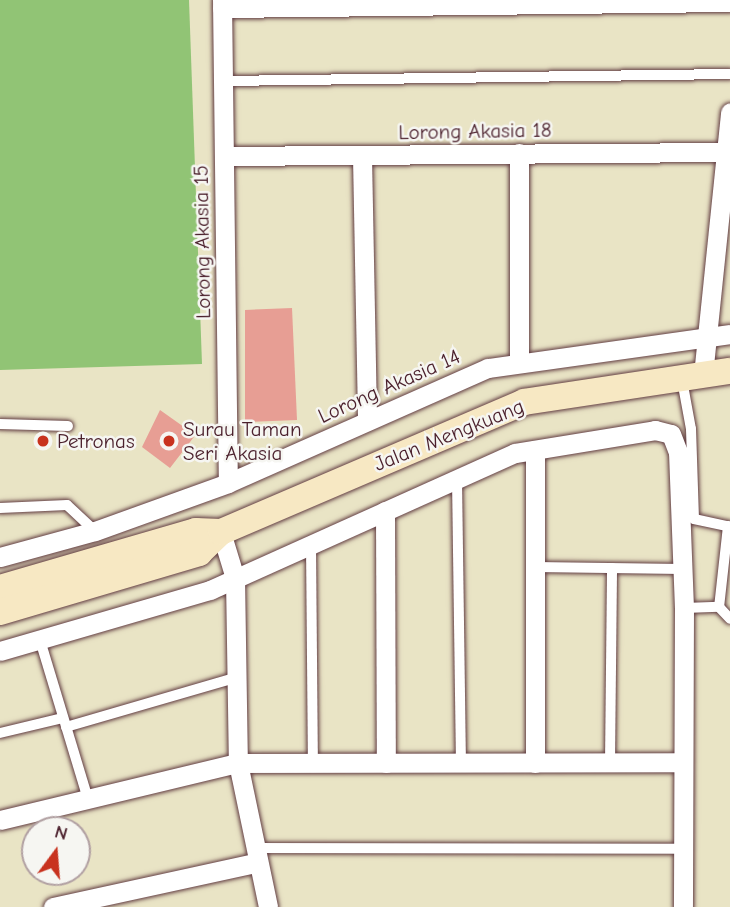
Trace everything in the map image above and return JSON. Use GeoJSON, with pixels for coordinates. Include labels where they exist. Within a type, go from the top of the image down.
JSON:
{"type":"FeatureCollection","features":[{"type":"Feature","properties":{"kind":"main road","name":"Jalan Mengkuang"},"geometry":{"type":"LineString","coordinates":[[0,612],[199,553],[221,532],[524,402],[730,371]]}},
{"type":"Feature","properties":{"kind":"main road","name":"Jalan Mengkuang"},"geometry":{"type":"LineString","coordinates":[[0,588],[196,531],[221,532]]}},
{"type":"Feature","properties":{"kind":"street"},"geometry":{"type":"LineString","coordinates":[[222,4],[730,2]]}},
{"type":"Feature","properties":{"kind":"street","name":"Lorong Akasia 15"},"geometry":{"type":"LineString","coordinates":[[222,4],[228,484]]}},
{"type":"Feature","properties":{"kind":"street"},"geometry":{"type":"LineString","coordinates":[[693,377],[708,339],[730,111]]}},
{"type":"Feature","properties":{"kind":"street","name":"Lorong Akasia 18"},"geometry":{"type":"LineString","coordinates":[[224,156],[726,152]]}},
{"type":"Feature","properties":{"kind":"street"},"geometry":{"type":"LineString","coordinates":[[519,153],[519,362]]}},
{"type":"Feature","properties":{"kind":"street"},"geometry":{"type":"LineString","coordinates":[[362,156],[367,420]]}},
{"type":"Feature","properties":{"kind":"street","name":"Lorong Akasia 14"},"geometry":{"type":"LineString","coordinates":[[0,557],[95,531],[228,484],[488,368],[730,334]]}},
{"type":"Feature","properties":{"kind":"street"},"geometry":{"type":"LineString","coordinates":[[0,651],[210,590],[515,453],[655,430],[671,434],[678,452],[684,608],[683,907]]}},
{"type":"Feature","properties":{"kind":"street"},"geometry":{"type":"LineString","coordinates":[[535,763],[536,450]]}},
{"type":"Feature","properties":{"kind":"street"},"geometry":{"type":"LineString","coordinates":[[385,511],[386,763]]}},
{"type":"Feature","properties":{"kind":"street"},"geometry":{"type":"LineString","coordinates":[[95,531],[120,554]]}},
{"type":"Feature","properties":{"kind":"street"},"geometry":{"type":"LineString","coordinates":[[221,532],[235,578],[238,763],[254,856],[268,907]]}},
{"type":"Feature","properties":{"kind":"street"},"geometry":{"type":"LineString","coordinates":[[0,820],[238,763],[682,762]]}},
{"type":"Feature","properties":{"kind":"street"},"geometry":{"type":"LineString","coordinates":[[53,907],[254,856]]}},
{"type":"Feature","properties":{"kind":"lane"},"geometry":{"type":"LineString","coordinates":[[223,82],[730,74]]}},
{"type":"Feature","properties":{"kind":"lane"},"geometry":{"type":"LineString","coordinates":[[693,377],[691,429],[694,519],[728,526],[719,607],[730,619]]}},
{"type":"Feature","properties":{"kind":"lane"},"geometry":{"type":"LineString","coordinates":[[0,424],[68,426]]}},
{"type":"Feature","properties":{"kind":"lane"},"geometry":{"type":"LineString","coordinates":[[457,479],[461,763]]}},
{"type":"Feature","properties":{"kind":"lane"},"geometry":{"type":"LineString","coordinates":[[0,508],[67,505],[95,531]]}},
{"type":"Feature","properties":{"kind":"lane"},"geometry":{"type":"LineString","coordinates":[[312,544],[313,763]]}},
{"type":"Feature","properties":{"kind":"lane"},"geometry":{"type":"LineString","coordinates":[[535,567],[682,569]]}},
{"type":"Feature","properties":{"kind":"lane"},"geometry":{"type":"LineString","coordinates":[[610,762],[612,568]]}},
{"type":"Feature","properties":{"kind":"lane"},"geometry":{"type":"LineString","coordinates":[[684,608],[719,607]]}},
{"type":"Feature","properties":{"kind":"lane"},"geometry":{"type":"LineString","coordinates":[[40,640],[88,799]]}},
{"type":"Feature","properties":{"kind":"lane"},"geometry":{"type":"LineString","coordinates":[[0,733],[64,723],[235,678]]}},
{"type":"Feature","properties":{"kind":"lane"},"geometry":{"type":"LineString","coordinates":[[254,856],[684,849]]}},
{"type":"Feature","properties":{"kind":"green space"},"geometry":{"type":"Polygon","coordinates":[[[0,0],[189,0],[202,364],[0,370],[0,0]]]}},
{"type":"Feature","properties":{"kind":"building"},"geometry":{"type":"Polygon","coordinates":[[[292,308],[297,420],[245,422],[245,310],[292,308]]]}},
{"type":"Feature","properties":{"kind":"building","name":"Surau Taman Seri Akasia"},"geometry":{"type":"Polygon","coordinates":[[[160,410],[184,427],[188,421],[200,429],[170,468],[142,447],[160,410]]]}},
{"type":"Feature","properties":{"kind":"place","name":"Petronas"},"geometry":{"type":"Point","coordinates":[43,441]}},
{"type":"Feature","properties":{"kind":"place","name":"Surau Taman Seri Akasia"},"geometry":{"type":"Point","coordinates":[169,441]}}]}
